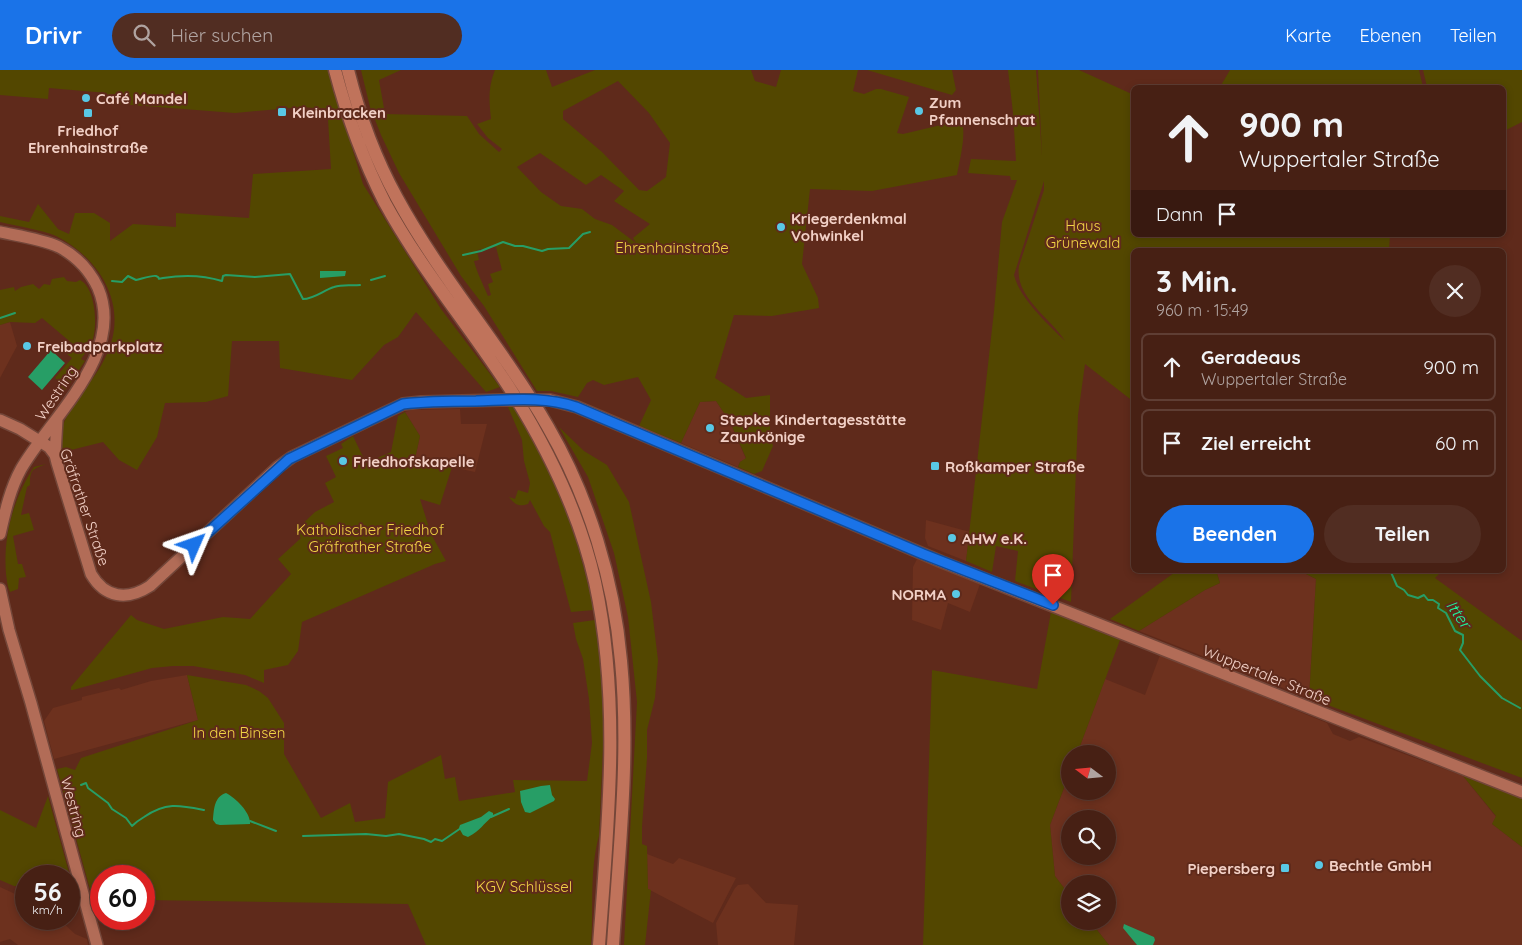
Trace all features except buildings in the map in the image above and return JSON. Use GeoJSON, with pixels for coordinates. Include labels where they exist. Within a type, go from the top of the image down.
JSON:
{"type":"FeatureCollection","features":[{"type":"Feature","properties":{"kind":"highway"},"geometry":{"type":"LineString","coordinates":[[335,70],[352,129],[367,167],[386,204],[409,243],[513,394],[536,431],[571,504],[583,541],[603,623],[608,662],[610,702],[610,790],[599,945]]}},
{"type":"Feature","properties":{"kind":"highway"},"geometry":{"type":"LineString","coordinates":[[348,70],[365,124],[380,163],[397,198],[422,239],[506,361],[549,428],[583,499],[596,536],[616,622],[624,699],[623,791],[613,945]]}},
{"type":"Feature","properties":{"kind":"main road","name":"Westring"},"geometry":{"type":"LineString","coordinates":[[0,232],[46,243],[60,248],[75,257],[95,282],[100,293],[105,320],[97,356],[41,442],[21,469],[11,491],[0,534]]}},
{"type":"Feature","properties":{"kind":"main road","name":"Gräfrather Straße"},"geometry":{"type":"LineString","coordinates":[[0,420],[51,449],[55,455],[91,574],[97,583],[108,592],[124,595],[132,595],[150,586],[265,479],[292,457],[403,404],[502,400],[550,400],[576,407],[923,554],[1000,584]]}},
{"type":"Feature","properties":{"kind":"main road"},"geometry":{"type":"LineString","coordinates":[[55,455],[57,418]]}},
{"type":"Feature","properties":{"kind":"main road","name":"Wuppertaler Straße"},"geometry":{"type":"LineString","coordinates":[[1000,584],[1522,792]]}},
{"type":"Feature","properties":{"kind":"main road","name":"Westring"},"geometry":{"type":"LineString","coordinates":[[0,589],[96,945]]}},
{"type":"Feature","properties":{"kind":"shaded area"},"geometry":{"type":"Polygon","coordinates":[[[320,271],[346,271],[345,276],[320,278],[320,271]]]}},
{"type":"Feature","properties":{"kind":"shaded area"},"geometry":{"type":"Polygon","coordinates":[[[10,322],[17,346],[0,378],[0,325],[10,322]]]}},
{"type":"Feature","properties":{"kind":"shaded area"},"geometry":{"type":"Polygon","coordinates":[[[51,350],[65,363],[42,390],[28,377],[51,350]]]}},
{"type":"Feature","properties":{"kind":"shaded area","name":"Stepke Kindertagesstätte Zaunkönige"},"geometry":{"type":"Polygon","coordinates":[[[716,401],[730,422],[746,459],[740,462],[738,467],[681,443],[700,402],[716,401]]]}},
{"type":"Feature","properties":{"kind":"shaded area"},"geometry":{"type":"Polygon","coordinates":[[[460,409],[461,424],[487,424],[475,472],[415,459],[420,436],[405,412],[412,410],[460,409]]]}},
{"type":"Feature","properties":{"kind":"shaded area"},"geometry":{"type":"Polygon","coordinates":[[[926,520],[970,532],[966,561],[928,546],[925,538],[926,520]]]}},
{"type":"Feature","properties":{"kind":"shaded area"},"geometry":{"type":"Polygon","coordinates":[[[917,559],[980,584],[970,612],[948,603],[941,630],[912,620],[913,567],[917,559]]]}},
{"type":"Feature","properties":{"kind":"shaded area"},"geometry":{"type":"Polygon","coordinates":[[[1217,573],[1304,573],[1316,579],[1309,698],[1139,631],[1205,590],[1220,583],[1217,573]]]}},
{"type":"Feature","properties":{"kind":"shaded area"},"geometry":{"type":"Polygon","coordinates":[[[1160,655],[1327,723],[1333,734],[1350,741],[1359,737],[1463,776],[1496,817],[1492,824],[1522,847],[1522,945],[1109,945],[1097,930],[1116,930],[1116,875],[1061,875],[1061,884],[1055,876],[1050,825],[1061,796],[1061,800],[1116,800],[1116,745],[1080,745],[1105,679],[1145,695],[1160,655]]]}},
{"type":"Feature","properties":{"kind":"shaded area"},"geometry":{"type":"Polygon","coordinates":[[[187,675],[198,720],[54,759],[44,721],[53,708],[82,700],[82,697],[119,688],[121,690],[151,681],[187,675]]]}},
{"type":"Feature","properties":{"kind":"shaded area"},"geometry":{"type":"Polygon","coordinates":[[[550,785],[554,801],[530,813],[525,812],[521,802],[520,791],[550,785]]]}},
{"type":"Feature","properties":{"kind":"shaded area"},"geometry":{"type":"Polygon","coordinates":[[[226,793],[242,806],[248,815],[250,824],[216,824],[213,820],[215,804],[219,797],[226,793]]]}},
{"type":"Feature","properties":{"kind":"shaded area"},"geometry":{"type":"Polygon","coordinates":[[[489,811],[493,813],[493,816],[479,829],[468,837],[463,835],[459,828],[460,825],[481,817],[489,811]]]}},
{"type":"Feature","properties":{"kind":"shaded area"},"geometry":{"type":"Polygon","coordinates":[[[647,854],[673,864],[679,858],[736,878],[713,923],[648,889],[647,854]]]}},
{"type":"Feature","properties":{"kind":"shaded area"},"geometry":{"type":"Polygon","coordinates":[[[748,884],[766,903],[798,905],[794,945],[718,945],[716,923],[735,888],[738,885],[748,884]]]}},
{"type":"Feature","properties":{"kind":"shaded area"},"geometry":{"type":"Polygon","coordinates":[[[0,887],[15,894],[15,930],[71,930],[87,939],[88,945],[18,945],[10,939],[0,942],[0,887]]]}},
{"type":"Feature","properties":{"kind":"shaded area"},"geometry":{"type":"Polygon","coordinates":[[[1124,924],[1154,937],[1153,945],[1137,945],[1123,928],[1124,924]]]}},
{"type":"Feature","properties":{"kind":"green space"},"geometry":{"type":"Polygon","coordinates":[[[0,70],[328,70],[340,110],[302,107],[235,113],[106,103],[107,93],[49,88],[48,99],[0,95],[0,70]]]}},
{"type":"Feature","properties":{"kind":"green space","name":"Ehrenhainstraße"},"geometry":{"type":"Polygon","coordinates":[[[361,70],[401,70],[379,80],[385,114],[467,116],[479,134],[499,152],[502,149],[488,138],[477,124],[491,119],[490,94],[495,70],[546,70],[552,87],[595,70],[751,70],[755,81],[776,87],[781,70],[858,70],[853,91],[864,94],[881,89],[909,97],[897,133],[903,134],[962,120],[963,134],[957,175],[872,191],[810,189],[802,264],[818,298],[819,308],[772,316],[734,315],[715,378],[746,398],[770,395],[770,434],[773,446],[762,471],[754,474],[738,467],[740,462],[746,458],[730,422],[716,401],[700,402],[681,443],[639,426],[651,400],[638,377],[604,385],[593,380],[587,383],[578,397],[551,391],[537,391],[484,306],[461,276],[399,173],[370,107],[361,70]],[[618,81],[563,111],[563,119],[602,152],[639,190],[647,191],[666,177],[670,143],[649,113],[618,81]],[[540,153],[517,167],[541,192],[561,206],[582,209],[595,219],[612,225],[636,243],[633,238],[650,224],[614,201],[624,191],[601,175],[586,185],[540,153]],[[496,247],[477,250],[479,260],[474,261],[488,296],[491,295],[488,284],[493,282],[490,274],[502,270],[496,247]]]}},
{"type":"Feature","properties":{"kind":"green space"},"geometry":{"type":"Polygon","coordinates":[[[867,70],[952,70],[956,90],[952,95],[867,70]]]}},
{"type":"Feature","properties":{"kind":"green space","name":"Haus Grünewald"},"geometry":{"type":"Polygon","coordinates":[[[1008,70],[1036,70],[1042,156],[1038,70],[1079,70],[1131,94],[1131,237],[1390,237],[1389,248],[1131,248],[1131,400],[1085,364],[1078,415],[1071,602],[1015,581],[1018,551],[996,546],[992,572],[966,561],[1002,222],[1017,180],[1011,180],[1010,176],[968,173],[971,159],[1016,161],[1008,70]],[[1044,181],[1014,275],[1028,302],[1065,341],[1022,288],[1019,266],[1044,190],[1044,181]]]}},
{"type":"Feature","properties":{"kind":"green space"},"geometry":{"type":"Polygon","coordinates":[[[1230,70],[1419,70],[1423,85],[1221,85],[1230,70]]]}},
{"type":"Feature","properties":{"kind":"green space"},"geometry":{"type":"Polygon","coordinates":[[[1423,70],[1522,70],[1522,122],[1506,130],[1506,85],[1427,85],[1423,70]]]}},
{"type":"Feature","properties":{"kind":"green space"},"geometry":{"type":"Polygon","coordinates":[[[343,118],[363,184],[441,309],[500,387],[486,392],[416,312],[398,337],[384,345],[352,380],[280,368],[279,341],[232,341],[228,396],[206,402],[165,403],[157,437],[137,470],[119,460],[103,442],[63,452],[62,429],[65,421],[69,412],[100,368],[112,341],[115,323],[113,305],[108,288],[99,273],[87,258],[73,246],[50,234],[0,222],[0,216],[29,222],[38,204],[58,229],[69,234],[75,213],[94,213],[110,223],[110,241],[133,224],[176,227],[176,213],[249,218],[253,174],[331,169],[328,119],[343,118]]]}},
{"type":"Feature","properties":{"kind":"green space"},"geometry":{"type":"Polygon","coordinates":[[[64,277],[67,281],[76,282],[80,280],[85,284],[92,299],[95,327],[91,344],[81,359],[85,361],[60,398],[57,392],[62,385],[55,378],[72,358],[67,354],[74,345],[42,318],[35,323],[10,322],[0,325],[0,290],[14,287],[15,291],[21,287],[33,284],[39,289],[44,284],[50,285],[52,279],[64,277]]]}},
{"type":"Feature","properties":{"kind":"green space"},"geometry":{"type":"Polygon","coordinates":[[[513,406],[543,460],[572,528],[594,610],[571,612],[550,532],[544,526],[530,500],[528,504],[520,505],[515,504],[509,497],[515,499],[518,490],[528,493],[530,483],[524,461],[522,440],[508,407],[513,406]]]}},
{"type":"Feature","properties":{"kind":"green space","name":"Katholischer Friedhof Gräfrather Straße"},"geometry":{"type":"Polygon","coordinates":[[[405,412],[420,436],[415,459],[452,467],[440,505],[420,499],[431,534],[446,561],[435,564],[302,622],[298,651],[288,665],[264,670],[264,683],[245,675],[193,666],[173,666],[152,668],[71,690],[71,687],[131,615],[137,620],[164,629],[223,617],[250,619],[291,574],[278,559],[301,538],[295,531],[315,512],[334,502],[325,483],[336,477],[326,456],[343,448],[341,444],[353,436],[366,463],[391,452],[398,416],[405,412]]]}},
{"type":"Feature","properties":{"kind":"green space"},"geometry":{"type":"Polygon","coordinates":[[[559,427],[584,451],[607,465],[629,502],[651,602],[658,660],[655,698],[647,730],[642,827],[642,844],[647,846],[648,889],[651,890],[645,945],[624,945],[637,702],[628,617],[614,553],[588,477],[559,427]]]}},
{"type":"Feature","properties":{"kind":"green space"},"geometry":{"type":"Polygon","coordinates":[[[46,464],[31,473],[30,485],[27,487],[21,515],[29,513],[34,530],[13,536],[18,564],[22,564],[26,577],[19,578],[18,589],[10,592],[5,560],[11,518],[20,492],[34,467],[46,464]]]}},
{"type":"Feature","properties":{"kind":"green space"},"geometry":{"type":"Polygon","coordinates":[[[1174,573],[1217,573],[1220,583],[1205,590],[1139,631],[1110,619],[1174,573]]]}},
{"type":"Feature","properties":{"kind":"green space"},"geometry":{"type":"Polygon","coordinates":[[[1304,573],[1440,573],[1435,578],[1522,641],[1522,778],[1309,698],[1316,579],[1304,573]]]}},
{"type":"Feature","properties":{"kind":"green space"},"geometry":{"type":"Polygon","coordinates":[[[1051,612],[1120,640],[1080,745],[1061,745],[1061,796],[1050,825],[1055,876],[1061,884],[1061,930],[1097,930],[1109,945],[923,945],[932,670],[1037,689],[1051,612]]]}},
{"type":"Feature","properties":{"kind":"green space"},"geometry":{"type":"Polygon","coordinates":[[[595,620],[601,671],[604,726],[599,836],[593,876],[591,945],[426,945],[408,904],[155,900],[155,865],[90,865],[90,889],[57,769],[66,767],[75,770],[81,758],[198,720],[187,675],[246,685],[268,698],[284,723],[284,754],[321,818],[350,803],[355,822],[385,818],[388,782],[441,755],[445,779],[455,777],[459,801],[515,792],[513,780],[587,781],[592,743],[589,699],[583,659],[573,623],[595,620]]]}},
{"type":"Feature","properties":{"kind":"green space"},"geometry":{"type":"Polygon","coordinates":[[[1463,776],[1522,799],[1522,847],[1492,824],[1496,816],[1463,776]]]}},
{"type":"Feature","properties":{"kind":"green space"},"geometry":{"type":"Polygon","coordinates":[[[48,796],[67,865],[15,865],[15,886],[0,880],[0,810],[36,828],[48,796]]]}},
{"type":"Feature","properties":{"kind":"waterway"},"geometry":{"type":"LineString","coordinates":[[463,255],[481,251],[503,242],[542,251],[569,248],[583,234],[590,232]]}},
{"type":"Feature","properties":{"kind":"waterway"},"geometry":{"type":"LineString","coordinates":[[112,281],[122,282],[128,276],[136,280],[154,276],[159,279],[192,276],[222,281],[223,276],[226,275],[255,277],[290,274],[303,299],[311,298],[337,286],[360,285]]}},
{"type":"Feature","properties":{"kind":"waterway"},"geometry":{"type":"LineString","coordinates":[[371,280],[385,276]]}},
{"type":"Feature","properties":{"kind":"waterway"},"geometry":{"type":"LineString","coordinates":[[0,318],[15,313]]}},
{"type":"Feature","properties":{"kind":"waterway","name":"Itter"},"geometry":{"type":"LineString","coordinates":[[1391,573],[1397,586],[1408,595],[1418,598],[1424,595],[1428,600],[1433,600],[1439,604],[1438,608],[1446,613],[1455,631],[1463,635],[1463,643],[1460,650],[1480,676],[1502,698],[1520,708]]}},
{"type":"Feature","properties":{"kind":"waterway"},"geometry":{"type":"LineString","coordinates":[[81,785],[86,783],[88,788],[108,803],[112,809],[126,818],[132,826],[152,812],[166,807],[180,806],[204,810]]}},
{"type":"Feature","properties":{"kind":"waterway"},"geometry":{"type":"LineString","coordinates":[[491,817],[509,809]]}},
{"type":"Feature","properties":{"kind":"waterway"},"geometry":{"type":"LineString","coordinates":[[250,821],[276,831]]}},
{"type":"Feature","properties":{"kind":"waterway"},"geometry":{"type":"LineString","coordinates":[[303,836],[366,834],[386,836],[399,834],[431,842],[435,839],[442,841],[461,828]]}},
{"type":"Feature","properties":{"kind":"place","name":"Café Mandel"},"geometry":{"type":"Point","coordinates":[86,98]}},
{"type":"Feature","properties":{"kind":"place","name":"Zum Pfannenschrat"},"geometry":{"type":"Point","coordinates":[919,111]}},
{"type":"Feature","properties":{"kind":"place","name":"Kleinbracken"},"geometry":{"type":"Point","coordinates":[282,112]}},
{"type":"Feature","properties":{"kind":"place","name":"Friedhof Ehrenhainstraße"},"geometry":{"type":"Point","coordinates":[88,113]}},
{"type":"Feature","properties":{"kind":"place","name":"Kriegerdenkmal Vohwinkel"},"geometry":{"type":"Point","coordinates":[781,227]}},
{"type":"Feature","properties":{"kind":"place","name":"Freibadparkplatz"},"geometry":{"type":"Point","coordinates":[27,346]}},
{"type":"Feature","properties":{"kind":"place","name":"Stepke Kindertagesstätte Zaunkönige"},"geometry":{"type":"Point","coordinates":[710,428]}},
{"type":"Feature","properties":{"kind":"place","name":"Friedhofskapelle"},"geometry":{"type":"Point","coordinates":[343,461]}},
{"type":"Feature","properties":{"kind":"place","name":"Roßkamper Straße"},"geometry":{"type":"Point","coordinates":[935,466]}},
{"type":"Feature","properties":{"kind":"place","name":"AHW e.K."},"geometry":{"type":"Point","coordinates":[952,538]}},
{"type":"Feature","properties":{"kind":"place","name":"NORMA"},"geometry":{"type":"Point","coordinates":[956,594]}},
{"type":"Feature","properties":{"kind":"place","name":"Bechtle GmbH"},"geometry":{"type":"Point","coordinates":[1319,865]}},
{"type":"Feature","properties":{"kind":"place","name":"Piepersberg"},"geometry":{"type":"Point","coordinates":[1285,868]}},
{"type":"Feature","properties":{"kind":"route"},"geometry":{"type":"LineString","coordinates":[[194,545],[289,459],[403,404],[421,402],[550,400],[576,407],[923,554],[1053,605]]}},
{"type":"Feature","properties":{"kind":"park label","name":"In den Binsen"},"geometry":{"type":"Point","coordinates":[239,732]}},
{"type":"Feature","properties":{"kind":"park label","name":"KGV Schlüssel"},"geometry":{"type":"Point","coordinates":[524,886]}}]}
